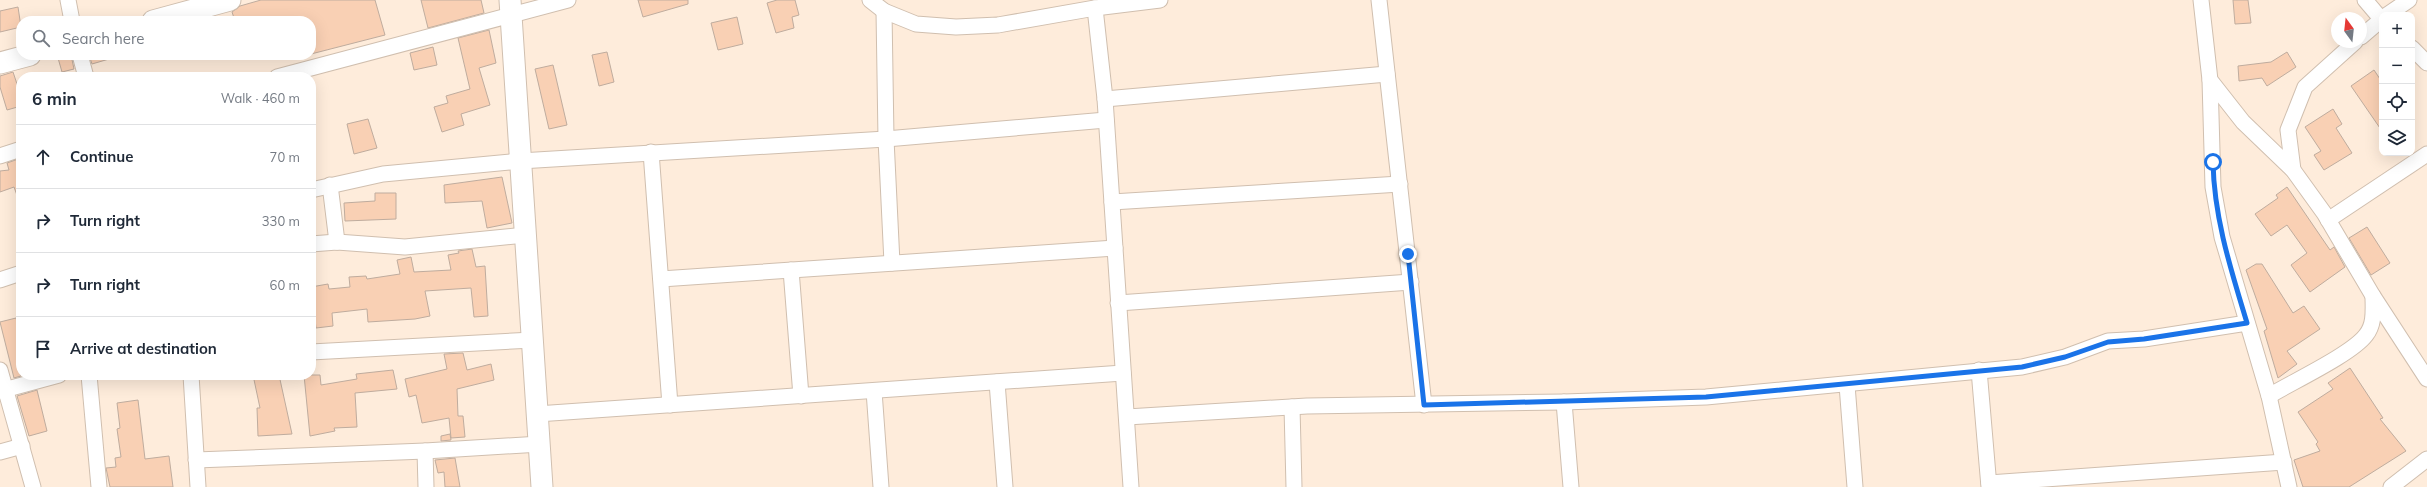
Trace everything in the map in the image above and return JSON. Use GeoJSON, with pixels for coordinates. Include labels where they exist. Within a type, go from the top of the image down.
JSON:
{"type":"FeatureCollection","features":[{"type":"Feature","properties":{"kind":"street"},"geometry":{"type":"LineString","coordinates":[[68,0],[71,16]]}},
{"type":"Feature","properties":{"kind":"street"},"geometry":{"type":"LineString","coordinates":[[171,16],[230,0]]}},
{"type":"Feature","properties":{"kind":"street"},"geometry":{"type":"LineString","coordinates":[[294,72],[510,7],[568,0]]}},
{"type":"Feature","properties":{"kind":"street"},"geometry":{"type":"LineString","coordinates":[[870,0],[884,11],[916,24],[956,27],[998,25],[1095,8],[1160,0]]}},
{"type":"Feature","properties":{"kind":"street"},"geometry":{"type":"LineString","coordinates":[[1380,0],[1424,405]]}},
{"type":"Feature","properties":{"kind":"street"},"geometry":{"type":"LineString","coordinates":[[2201,0],[2210,80],[2213,187],[2222,237],[2270,396],[2289,487]]}},
{"type":"Feature","properties":{"kind":"street"},"geometry":{"type":"LineString","coordinates":[[2365,0],[2379,14]]}},
{"type":"Feature","properties":{"kind":"street"},"geometry":{"type":"LineString","coordinates":[[2391,12],[2408,0]]}},
{"type":"Feature","properties":{"kind":"street"},"geometry":{"type":"LineString","coordinates":[[510,7],[542,487]]}},
{"type":"Feature","properties":{"kind":"street"},"geometry":{"type":"LineString","coordinates":[[1095,8],[1105,99],[1131,487]]}},
{"type":"Feature","properties":{"kind":"street"},"geometry":{"type":"LineString","coordinates":[[884,11],[886,139],[892,263]]}},
{"type":"Feature","properties":{"kind":"street"},"geometry":{"type":"LineString","coordinates":[[2367,32],[2379,21]]}},
{"type":"Feature","properties":{"kind":"street"},"geometry":{"type":"LineString","coordinates":[[2293,170],[2288,130],[2306,87],[2348,48]]}},
{"type":"Feature","properties":{"kind":"street"},"geometry":{"type":"LineString","coordinates":[[2415,51],[2427,63]]}},
{"type":"Feature","properties":{"kind":"street"},"geometry":{"type":"LineString","coordinates":[[0,63],[16,59]]}},
{"type":"Feature","properties":{"kind":"street"},"geometry":{"type":"LineString","coordinates":[[81,60],[85,72]]}},
{"type":"Feature","properties":{"kind":"street"},"geometry":{"type":"LineString","coordinates":[[1105,99],[1387,74]]}},
{"type":"Feature","properties":{"kind":"street"},"geometry":{"type":"LineString","coordinates":[[2210,80],[2243,122],[2293,170],[2328,220],[2373,296],[2427,379]]}},
{"type":"Feature","properties":{"kind":"street"},"geometry":{"type":"LineString","coordinates":[[316,189],[396,173],[520,161],[886,139],[1106,120]]}},
{"type":"Feature","properties":{"kind":"street"},"geometry":{"type":"LineString","coordinates":[[0,156],[16,151]]}},
{"type":"Feature","properties":{"kind":"street"},"geometry":{"type":"LineString","coordinates":[[651,152],[670,405]]}},
{"type":"Feature","properties":{"kind":"street"},"geometry":{"type":"LineString","coordinates":[[2328,220],[2427,154]]}},
{"type":"Feature","properties":{"kind":"street"},"geometry":{"type":"LineString","coordinates":[[1112,202],[1400,184]]}},
{"type":"Feature","properties":{"kind":"street"},"geometry":{"type":"LineString","coordinates":[[330,185],[337,242]]}},
{"type":"Feature","properties":{"kind":"street"},"geometry":{"type":"LineString","coordinates":[[316,244],[337,242],[405,247],[525,235]]}},
{"type":"Feature","properties":{"kind":"street"},"geometry":{"type":"LineString","coordinates":[[661,279],[1115,248]]}},
{"type":"Feature","properties":{"kind":"street"},"geometry":{"type":"LineString","coordinates":[[791,270],[801,396]]}},
{"type":"Feature","properties":{"kind":"street"},"geometry":{"type":"LineString","coordinates":[[0,280],[16,275]]}},
{"type":"Feature","properties":{"kind":"street"},"geometry":{"type":"LineString","coordinates":[[1118,303],[1410,282]]}},
{"type":"Feature","properties":{"kind":"street"},"geometry":{"type":"LineString","coordinates":[[2270,396],[2354,346],[2363,338],[2367,334],[2374,318],[2373,296]]}},
{"type":"Feature","properties":{"kind":"street"},"geometry":{"type":"LineString","coordinates":[[1127,416],[1292,407],[1564,402],[1706,397],[1847,385],[2043,363],[2108,342],[2144,339],[2247,323]]}},
{"type":"Feature","properties":{"kind":"street"},"geometry":{"type":"LineString","coordinates":[[316,352],[533,340]]}},
{"type":"Feature","properties":{"kind":"street"},"geometry":{"type":"LineString","coordinates":[[0,370],[3,390],[22,446],[33,487]]}},
{"type":"Feature","properties":{"kind":"street"},"geometry":{"type":"LineString","coordinates":[[1979,370],[1989,485],[2284,462]]}},
{"type":"Feature","properties":{"kind":"street"},"geometry":{"type":"LineString","coordinates":[[537,414],[1123,373]]}},
{"type":"Feature","properties":{"kind":"street"},"geometry":{"type":"LineString","coordinates":[[3,390],[40,380]]}},
{"type":"Feature","properties":{"kind":"street"},"geometry":{"type":"LineString","coordinates":[[89,380],[99,487]]}},
{"type":"Feature","properties":{"kind":"street"},"geometry":{"type":"LineString","coordinates":[[191,380],[198,487]]}},
{"type":"Feature","properties":{"kind":"street"},"geometry":{"type":"LineString","coordinates":[[996,382],[1004,487]]}},
{"type":"Feature","properties":{"kind":"street"},"geometry":{"type":"LineString","coordinates":[[1847,385],[1855,487]]}},
{"type":"Feature","properties":{"kind":"street"},"geometry":{"type":"LineString","coordinates":[[874,391],[881,487]]}},
{"type":"Feature","properties":{"kind":"street"},"geometry":{"type":"LineString","coordinates":[[1564,402],[1571,487]]}},
{"type":"Feature","properties":{"kind":"street"},"geometry":{"type":"LineString","coordinates":[[1292,407],[1294,487]]}},
{"type":"Feature","properties":{"kind":"street"},"geometry":{"type":"LineString","coordinates":[[196,460],[425,451],[540,444]]}},
{"type":"Feature","properties":{"kind":"street"},"geometry":{"type":"LineString","coordinates":[[0,452],[22,446]]}},
{"type":"Feature","properties":{"kind":"street"},"geometry":{"type":"LineString","coordinates":[[425,451],[426,487]]}},
{"type":"Feature","properties":{"kind":"street"},"geometry":{"type":"LineString","coordinates":[[2391,487],[2427,458]]}},
{"type":"Feature","properties":{"kind":"building"},"geometry":{"type":"Polygon","coordinates":[[[261,0],[375,0],[385,35],[316,53],[316,16],[233,16],[232,12],[240,6],[261,0]]]}},
{"type":"Feature","properties":{"kind":"building"},"geometry":{"type":"Polygon","coordinates":[[[421,0],[481,0],[484,13],[428,28],[421,0]]]}},
{"type":"Feature","properties":{"kind":"building"},"geometry":{"type":"Polygon","coordinates":[[[638,0],[688,0],[688,4],[643,17],[638,0]]]}},
{"type":"Feature","properties":{"kind":"building"},"geometry":{"type":"Polygon","coordinates":[[[777,0],[795,0],[799,15],[792,17],[794,28],[776,33],[767,3],[777,0]]]}},
{"type":"Feature","properties":{"kind":"building"},"geometry":{"type":"Polygon","coordinates":[[[2233,0],[2248,0],[2251,23],[2235,24],[2233,0]]]}},
{"type":"Feature","properties":{"kind":"building"},"geometry":{"type":"Polygon","coordinates":[[[18,7],[19,16],[16,16],[16,28],[0,32],[0,11],[18,7]]]}},
{"type":"Feature","properties":{"kind":"building"},"geometry":{"type":"Polygon","coordinates":[[[737,17],[743,44],[718,50],[711,23],[737,17]]]}},
{"type":"Feature","properties":{"kind":"building"},"geometry":{"type":"Polygon","coordinates":[[[489,30],[496,63],[479,68],[490,105],[461,114],[464,125],[442,132],[434,107],[448,103],[446,96],[470,89],[458,38],[489,30]]]}},
{"type":"Feature","properties":{"kind":"building"},"geometry":{"type":"Polygon","coordinates":[[[433,47],[437,65],[414,70],[410,53],[433,47]]]}},
{"type":"Feature","properties":{"kind":"building"},"geometry":{"type":"Polygon","coordinates":[[[607,52],[614,82],[599,86],[592,55],[607,52]]]}},
{"type":"Feature","properties":{"kind":"building"},"geometry":{"type":"Polygon","coordinates":[[[2287,52],[2296,67],[2267,86],[2262,78],[2239,81],[2238,66],[2271,62],[2287,52]]]}},
{"type":"Feature","properties":{"kind":"building"},"geometry":{"type":"Polygon","coordinates":[[[59,60],[72,60],[74,69],[62,72],[59,60]]]}},
{"type":"Feature","properties":{"kind":"building"},"geometry":{"type":"Polygon","coordinates":[[[91,60],[106,60],[92,64],[91,60]]]}},
{"type":"Feature","properties":{"kind":"building"},"geometry":{"type":"Polygon","coordinates":[[[553,65],[567,125],[549,129],[535,69],[553,65]]]}},
{"type":"Feature","properties":{"kind":"building"},"geometry":{"type":"Polygon","coordinates":[[[2374,70],[2379,78],[2379,127],[2351,86],[2374,70]]]}},
{"type":"Feature","properties":{"kind":"building"},"geometry":{"type":"Polygon","coordinates":[[[13,72],[16,81],[16,107],[7,110],[0,87],[0,76],[13,72]]]}},
{"type":"Feature","properties":{"kind":"building"},"geometry":{"type":"Polygon","coordinates":[[[2333,109],[2342,124],[2336,128],[2352,153],[2324,170],[2314,155],[2321,151],[2305,127],[2333,109]]]}},
{"type":"Feature","properties":{"kind":"building"},"geometry":{"type":"Polygon","coordinates":[[[368,119],[377,148],[354,154],[347,124],[368,119]]]}},
{"type":"Feature","properties":{"kind":"building"},"geometry":{"type":"Polygon","coordinates":[[[16,160],[16,192],[14,187],[0,192],[0,171],[9,170],[7,163],[16,160]]]}},
{"type":"Feature","properties":{"kind":"building"},"geometry":{"type":"Polygon","coordinates":[[[502,177],[512,223],[487,228],[482,201],[445,203],[444,185],[502,177]]]}},
{"type":"Feature","properties":{"kind":"building"},"geometry":{"type":"Polygon","coordinates":[[[2287,187],[2330,250],[2334,247],[2345,267],[2310,292],[2291,265],[2307,253],[2287,225],[2271,236],[2255,214],[2278,198],[2276,195],[2287,187]]]}},
{"type":"Feature","properties":{"kind":"building"},"geometry":{"type":"Polygon","coordinates":[[[375,193],[396,193],[396,219],[345,221],[344,203],[375,201],[375,193]]]}},
{"type":"Feature","properties":{"kind":"building"},"geometry":{"type":"Polygon","coordinates":[[[2367,227],[2390,263],[2371,275],[2349,238],[2367,227]]]}},
{"type":"Feature","properties":{"kind":"building"},"geometry":{"type":"Polygon","coordinates":[[[472,249],[476,267],[485,266],[488,316],[474,317],[471,288],[425,291],[430,316],[415,319],[368,322],[367,309],[332,313],[333,326],[316,328],[316,286],[328,284],[329,289],[350,287],[349,277],[366,276],[367,279],[400,274],[397,260],[411,257],[414,272],[451,270],[448,255],[459,253],[458,251],[472,249]]]}},
{"type":"Feature","properties":{"kind":"building"},"geometry":{"type":"Polygon","coordinates":[[[2256,264],[2262,264],[2293,313],[2304,306],[2320,329],[2287,351],[2297,364],[2278,378],[2264,331],[2267,329],[2246,270],[2256,264]]]}},
{"type":"Feature","properties":{"kind":"building"},"geometry":{"type":"Polygon","coordinates":[[[16,318],[16,377],[14,378],[0,322],[16,318]]]}},
{"type":"Feature","properties":{"kind":"building"},"geometry":{"type":"Polygon","coordinates":[[[463,353],[467,370],[491,364],[494,380],[457,389],[458,416],[463,416],[465,437],[451,438],[449,418],[422,423],[416,395],[409,397],[405,379],[447,369],[444,354],[463,353]]]}},
{"type":"Feature","properties":{"kind":"building"},"geometry":{"type":"Polygon","coordinates":[[[2350,368],[2383,418],[2380,419],[2406,451],[2349,487],[2303,487],[2294,460],[2320,451],[2316,444],[2318,442],[2298,412],[2333,389],[2328,383],[2350,368]]]}},
{"type":"Feature","properties":{"kind":"building"},"geometry":{"type":"Polygon","coordinates":[[[393,370],[397,389],[355,393],[357,427],[334,428],[335,431],[310,436],[304,380],[316,380],[316,375],[320,375],[321,385],[357,379],[356,374],[393,370]]]}},
{"type":"Feature","properties":{"kind":"building"},"geometry":{"type":"Polygon","coordinates":[[[254,380],[280,380],[292,434],[258,436],[257,408],[260,408],[254,380]]]}},
{"type":"Feature","properties":{"kind":"building"},"geometry":{"type":"Polygon","coordinates":[[[37,390],[47,431],[29,436],[17,396],[37,390]]]}},
{"type":"Feature","properties":{"kind":"building"},"geometry":{"type":"Polygon","coordinates":[[[138,400],[145,459],[169,456],[173,487],[110,487],[106,468],[116,467],[115,458],[121,457],[117,429],[120,428],[117,403],[138,400]]]}},
{"type":"Feature","properties":{"kind":"building"},"geometry":{"type":"Polygon","coordinates":[[[450,434],[451,440],[441,441],[441,436],[450,434]]]}},
{"type":"Feature","properties":{"kind":"building"},"geometry":{"type":"Polygon","coordinates":[[[455,458],[460,487],[445,487],[444,472],[438,473],[435,460],[455,458]]]}},
{"type":"Feature","properties":{"kind":"route"},"geometry":{"type":"LineString","coordinates":[[1408,254],[1424,405],[1706,397],[1847,385],[1979,370],[2022,367],[2065,357],[2093,345],[2108,342],[2144,339],[2247,323],[2222,237],[2213,187],[2213,162]]}}]}
